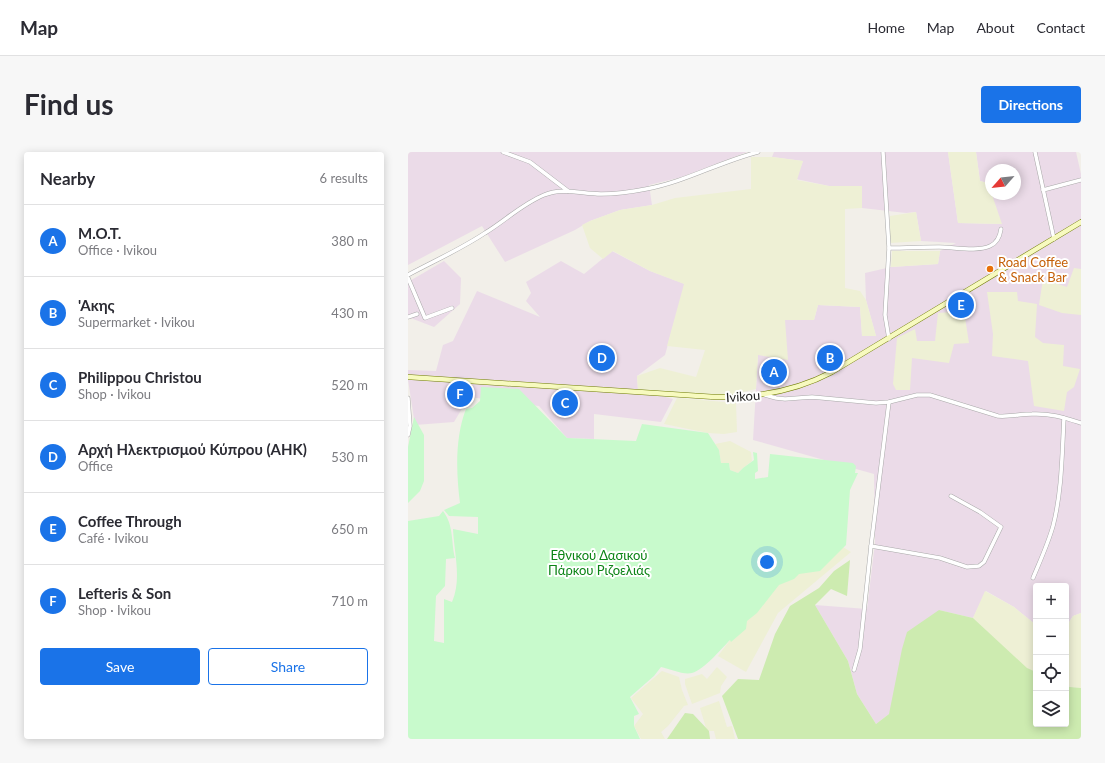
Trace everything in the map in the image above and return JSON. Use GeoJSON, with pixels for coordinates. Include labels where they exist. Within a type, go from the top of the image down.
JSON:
{"type":"FeatureCollection","features":[{"type":"Feature","properties":{"kind":"street"},"geometry":{"type":"LineString","coordinates":[[503,152],[530,162],[568,190]]}},
{"type":"Feature","properties":{"kind":"street"},"geometry":{"type":"LineString","coordinates":[[408,275],[477,238],[532,201],[553,192],[568,190],[599,194],[622,193],[647,189],[676,182],[708,168],[758,152]]}},
{"type":"Feature","properties":{"kind":"street"},"geometry":{"type":"LineString","coordinates":[[883,152],[889,248],[885,315],[889,339]]}},
{"type":"Feature","properties":{"kind":"street"},"geometry":{"type":"LineString","coordinates":[[1035,152],[1054,238]]}},
{"type":"Feature","properties":{"kind":"street"},"geometry":{"type":"LineString","coordinates":[[1043,190],[1081,180]]}},
{"type":"Feature","properties":{"kind":"street","name":"Ivikou"},"geometry":{"type":"LineString","coordinates":[[408,377],[715,397],[765,394],[802,385],[819,379],[889,339],[1081,222]]}},
{"type":"Feature","properties":{"kind":"street"},"geometry":{"type":"LineString","coordinates":[[889,248],[980,248],[990,246],[996,241],[1000,234],[1001,228]]}},
{"type":"Feature","properties":{"kind":"street"},"geometry":{"type":"LineString","coordinates":[[408,278],[425,318],[452,308]]}},
{"type":"Feature","properties":{"kind":"street"},"geometry":{"type":"LineString","coordinates":[[408,317],[417,314]]}},
{"type":"Feature","properties":{"kind":"street"},"geometry":{"type":"LineString","coordinates":[[765,394],[776,398],[785,399],[812,397],[876,403],[889,402],[917,395],[930,395],[998,416],[1007,417],[1047,414],[1081,423]]}},
{"type":"Feature","properties":{"kind":"street"},"geometry":{"type":"LineString","coordinates":[[408,398],[410,419],[408,436]]}},
{"type":"Feature","properties":{"kind":"street"},"geometry":{"type":"LineString","coordinates":[[854,670],[860,649],[889,402]]}},
{"type":"Feature","properties":{"kind":"street"},"geometry":{"type":"LineString","coordinates":[[1033,578],[1046,548],[1053,524],[1062,456],[1064,418]]}},
{"type":"Feature","properties":{"kind":"street"},"geometry":{"type":"LineString","coordinates":[[871,546],[940,558],[967,567],[979,566],[984,562],[1001,528],[980,512],[952,496]]}},
{"type":"Feature","properties":{"kind":"shaded area"},"geometry":{"type":"Polygon","coordinates":[[[408,152],[747,152],[682,177],[649,185],[652,205],[620,210],[590,221],[575,230],[505,262],[482,226],[408,265],[408,152]]]}},
{"type":"Feature","properties":{"kind":"shaded area"},"geometry":{"type":"Polygon","coordinates":[[[774,152],[948,152],[958,223],[1001,224],[993,200],[1021,200],[1021,164],[985,164],[985,182],[980,181],[976,152],[1076,152],[1081,174],[1081,613],[1073,616],[1069,622],[1069,583],[1033,583],[1033,623],[1014,607],[986,591],[973,618],[939,610],[889,714],[876,724],[857,694],[848,661],[815,605],[867,609],[875,543],[874,474],[753,440],[758,355],[785,320],[814,320],[818,305],[860,307],[862,335],[876,336],[866,300],[865,273],[891,267],[938,264],[940,251],[956,243],[921,241],[916,212],[906,213],[862,208],[861,186],[829,186],[796,179],[803,161],[772,157],[774,152]]]}},
{"type":"Feature","properties":{"kind":"shaded area"},"geometry":{"type":"Polygon","coordinates":[[[612,251],[650,271],[685,284],[665,355],[637,376],[638,390],[673,399],[661,422],[594,414],[594,439],[567,438],[539,406],[469,397],[454,422],[415,425],[408,380],[408,370],[436,371],[443,345],[453,341],[477,291],[540,317],[526,301],[531,293],[526,282],[561,261],[584,274],[612,251]]]}},
{"type":"Feature","properties":{"kind":"shaded area"},"geometry":{"type":"Polygon","coordinates":[[[444,261],[461,278],[460,304],[434,327],[408,317],[408,282],[444,261]]]}},
{"type":"Feature","properties":{"kind":"green space"},"geometry":{"type":"Polygon","coordinates":[[[948,152],[976,152],[980,181],[985,182],[985,200],[994,200],[1002,224],[958,223],[948,152]]]}},
{"type":"Feature","properties":{"kind":"green space"},"geometry":{"type":"Polygon","coordinates":[[[751,157],[773,157],[803,161],[797,180],[829,186],[862,186],[862,208],[845,209],[845,288],[860,291],[866,300],[876,336],[862,336],[860,307],[818,305],[814,320],[785,320],[788,360],[758,355],[756,389],[729,395],[638,390],[637,376],[660,368],[696,377],[705,350],[667,346],[684,284],[650,271],[613,251],[603,259],[590,248],[582,225],[620,210],[652,205],[675,198],[751,189],[751,157]]]}},
{"type":"Feature","properties":{"kind":"green space"},"geometry":{"type":"Polygon","coordinates":[[[916,212],[921,241],[890,243],[890,216],[916,212]]]}},
{"type":"Feature","properties":{"kind":"green space"},"geometry":{"type":"Polygon","coordinates":[[[892,251],[940,251],[938,264],[891,267],[892,251]]]}},
{"type":"Feature","properties":{"kind":"green space"},"geometry":{"type":"Polygon","coordinates":[[[1074,268],[1081,269],[1081,315],[1062,313],[1039,305],[1043,279],[1067,287],[1074,268]]]}},
{"type":"Feature","properties":{"kind":"green space"},"geometry":{"type":"Polygon","coordinates":[[[987,292],[1017,292],[1018,301],[1037,304],[1035,337],[1043,343],[1064,345],[1063,366],[1080,369],[1074,387],[1067,392],[1064,411],[1034,406],[1028,361],[992,356],[993,334],[987,292]]]}},
{"type":"Feature","properties":{"kind":"green space"},"geometry":{"type":"Polygon","coordinates":[[[964,311],[969,343],[954,344],[949,363],[912,358],[910,390],[896,390],[893,384],[897,338],[915,329],[917,341],[935,341],[938,313],[964,311]]]}},
{"type":"Feature","properties":{"kind":"green space","name":"Εθνικού Δασικού Πάρκου Ριζοελιάς"},"geometry":{"type":"Polygon","coordinates":[[[481,387],[519,389],[567,438],[636,441],[642,424],[708,433],[719,450],[721,463],[729,463],[730,470],[738,473],[754,460],[753,452],[757,453],[758,471],[755,473],[755,479],[768,477],[770,454],[853,463],[856,466],[855,473],[858,473],[850,490],[846,545],[820,571],[799,574],[794,579],[779,585],[757,613],[747,621],[746,629],[731,642],[730,640],[702,668],[692,673],[681,673],[661,667],[654,676],[630,697],[639,714],[634,716],[634,726],[640,739],[408,739],[408,521],[439,516],[443,511],[449,522],[455,558],[446,559],[445,586],[436,596],[434,641],[444,643],[444,599],[452,602],[457,584],[457,566],[453,529],[478,534],[478,517],[449,516],[444,510],[460,503],[457,455],[460,431],[466,409],[472,408],[480,401],[481,387]]]}},
{"type":"Feature","properties":{"kind":"green space"},"geometry":{"type":"Polygon","coordinates":[[[677,398],[736,403],[737,432],[724,434],[708,433],[664,424],[677,398]]]}},
{"type":"Feature","properties":{"kind":"green space"},"geometry":{"type":"Polygon","coordinates":[[[414,417],[424,435],[424,481],[420,491],[408,503],[408,447],[414,417]]]}},
{"type":"Feature","properties":{"kind":"green space"},"geometry":{"type":"Polygon","coordinates":[[[730,441],[751,452],[752,461],[738,473],[730,470],[729,463],[721,463],[719,450],[715,444],[730,441]]]}},
{"type":"Feature","properties":{"kind":"green space"},"geometry":{"type":"Polygon","coordinates":[[[838,544],[851,552],[778,613],[746,672],[718,656],[774,581],[838,544]]]}},
{"type":"Feature","properties":{"kind":"green space"},"geometry":{"type":"Polygon","coordinates":[[[850,560],[847,596],[831,589],[815,605],[848,661],[857,694],[876,724],[889,714],[902,649],[907,632],[939,610],[973,618],[1027,668],[1033,671],[1033,727],[1069,727],[1069,687],[1081,688],[1081,739],[738,739],[722,696],[738,679],[759,680],[775,634],[790,606],[819,588],[834,571],[850,560]]]}},
{"type":"Feature","properties":{"kind":"green space"},"geometry":{"type":"Polygon","coordinates":[[[985,591],[1014,607],[1033,623],[1033,671],[1027,669],[973,618],[985,591]]]}},
{"type":"Feature","properties":{"kind":"green space"},"geometry":{"type":"Polygon","coordinates":[[[1081,613],[1081,688],[1069,687],[1069,622],[1073,616],[1081,613]]]}},
{"type":"Feature","properties":{"kind":"green space"},"geometry":{"type":"Polygon","coordinates":[[[717,667],[727,677],[721,686],[720,693],[692,704],[685,684],[685,679],[702,674],[707,679],[717,667]]]}},
{"type":"Feature","properties":{"kind":"green space"},"geometry":{"type":"Polygon","coordinates":[[[662,671],[679,677],[688,705],[684,706],[668,726],[661,732],[665,739],[641,739],[634,726],[643,714],[631,698],[662,671]]]}},
{"type":"Feature","properties":{"kind":"green space"},"geometry":{"type":"Polygon","coordinates":[[[719,701],[727,727],[732,726],[735,739],[716,739],[714,731],[709,731],[706,728],[700,708],[719,701]]]}},
{"type":"Feature","properties":{"kind":"green space"},"geometry":{"type":"Polygon","coordinates":[[[685,713],[693,714],[709,731],[710,739],[667,739],[685,713]]]}},
{"type":"Feature","properties":{"kind":"place","name":"Road Coffee & Snack Bar"},"geometry":{"type":"Point","coordinates":[990,269]}},
{"type":"Feature","properties":{"kind":"place","name":"Coffee Through"},"geometry":{"type":"Point","coordinates":[961,305]}},
{"type":"Feature","properties":{"kind":"place","name":"Αρχή Ηλεκτρισμού Κύπρου (ΑΗΚ)"},"geometry":{"type":"Point","coordinates":[602,358]}},
{"type":"Feature","properties":{"kind":"place","name":"'Ακης"},"geometry":{"type":"Point","coordinates":[830,358]}},
{"type":"Feature","properties":{"kind":"place","name":"M.O.T."},"geometry":{"type":"Point","coordinates":[774,372]}},
{"type":"Feature","properties":{"kind":"place","name":"Lefteris & Son"},"geometry":{"type":"Point","coordinates":[460,394]}},
{"type":"Feature","properties":{"kind":"place","name":"Philippou Christou"},"geometry":{"type":"Point","coordinates":[565,403]}}]}
